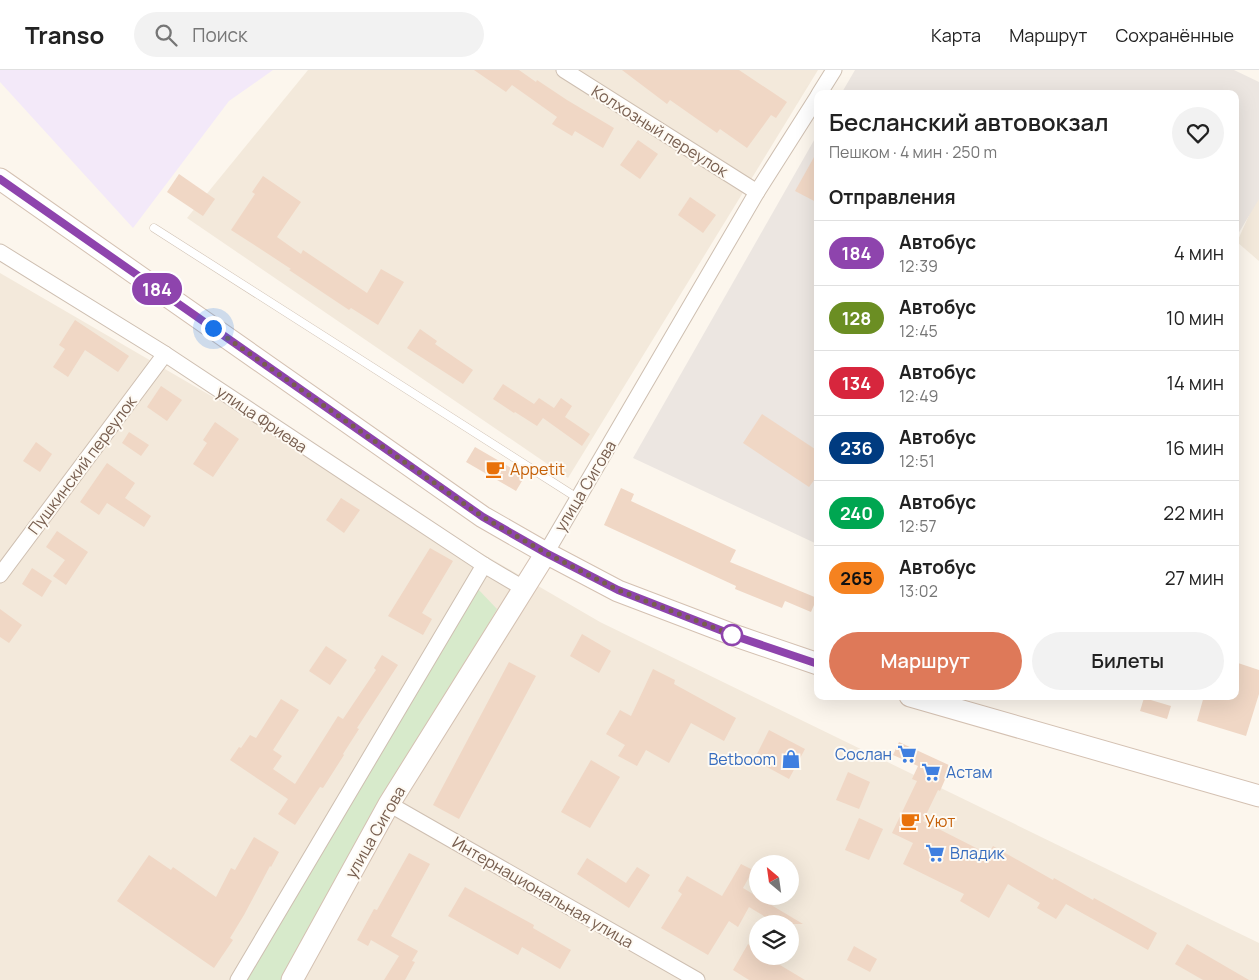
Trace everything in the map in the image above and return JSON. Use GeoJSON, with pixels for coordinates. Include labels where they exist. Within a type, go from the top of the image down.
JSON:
{"type":"FeatureCollection","features":[{"type":"Feature","properties":{"kind":"main road"},"geometry":{"type":"LineString","coordinates":[[0,180],[483,517],[546,553],[618,590],[738,637],[814,663]]}},
{"type":"Feature","properties":{"kind":"main road","name":"улица Сигова"},"geometry":{"type":"LineString","coordinates":[[292,980],[389,804],[546,553]]}},
{"type":"Feature","properties":{"kind":"main road"},"geometry":{"type":"LineString","coordinates":[[924,700],[1259,796]]}},
{"type":"Feature","properties":{"kind":"street","name":"Колхозный переулок"},"geometry":{"type":"LineString","coordinates":[[564,70],[757,192]]}},
{"type":"Feature","properties":{"kind":"street","name":"улица Сигова"},"geometry":{"type":"LineString","coordinates":[[821,90],[834,70]]}},
{"type":"Feature","properties":{"kind":"street","name":"улица Сигова"},"geometry":{"type":"LineString","coordinates":[[546,553],[757,192],[814,101]]}},
{"type":"Feature","properties":{"kind":"street","name":"улица Фриева"},"geometry":{"type":"LineString","coordinates":[[0,252],[164,354],[484,565],[523,588]]}},
{"type":"Feature","properties":{"kind":"street","name":"Пушкинский переулок"},"geometry":{"type":"LineString","coordinates":[[0,575],[164,354]]}},
{"type":"Feature","properties":{"kind":"street"},"geometry":{"type":"LineString","coordinates":[[238,980],[484,565]]}},
{"type":"Feature","properties":{"kind":"street","name":"Интернациональная улица"},"geometry":{"type":"LineString","coordinates":[[389,804],[698,980]]}},
{"type":"Feature","properties":{"kind":"lane"},"geometry":{"type":"LineString","coordinates":[[154,228],[578,499]]}},
{"type":"Feature","properties":{"kind":"shaded area"},"geometry":{"type":"Polygon","coordinates":[[[0,70],[273,70],[229,101],[133,228],[0,82],[0,70]]]}},
{"type":"Feature","properties":{"kind":"shaded area"},"geometry":{"type":"Polygon","coordinates":[[[308,70],[818,70],[568,478],[187,218],[308,70]]]}},
{"type":"Feature","properties":{"kind":"shaded area"},"geometry":{"type":"Polygon","coordinates":[[[855,70],[1234,70],[1259,82],[1259,199],[1239,232],[1239,90],[843,90],[855,70]]]}},
{"type":"Feature","properties":{"kind":"shaded area"},"geometry":{"type":"Polygon","coordinates":[[[814,140],[814,543],[633,458],[814,140]]]}},
{"type":"Feature","properties":{"kind":"shaded area"},"geometry":{"type":"Polygon","coordinates":[[[1259,193],[1259,261],[1239,244],[1239,238],[1259,193]]]}},
{"type":"Feature","properties":{"kind":"shaded area"},"geometry":{"type":"Polygon","coordinates":[[[0,273],[600,622],[1259,943],[1259,980],[0,980],[0,273]]]}},
{"type":"Feature","properties":{"kind":"green space"},"geometry":{"type":"Polygon","coordinates":[[[476,587],[497,609],[286,980],[245,980],[476,587]]]}},
{"type":"Feature","properties":{"kind":"building"},"geometry":{"type":"Polygon","coordinates":[[[474,70],[519,70],[614,128],[603,148],[575,131],[572,136],[552,124],[557,117],[512,85],[506,92],[474,70]]]}},
{"type":"Feature","properties":{"kind":"building"},"geometry":{"type":"Polygon","coordinates":[[[622,70],[739,70],[787,102],[776,118],[771,115],[747,148],[720,129],[717,133],[670,100],[667,104],[622,70]]]}},
{"type":"Feature","properties":{"kind":"building"},"geometry":{"type":"Polygon","coordinates":[[[638,140],[658,154],[640,179],[620,165],[638,140]]]}},
{"type":"Feature","properties":{"kind":"building"},"geometry":{"type":"Polygon","coordinates":[[[814,157],[814,201],[795,191],[814,157]]]}},
{"type":"Feature","properties":{"kind":"building"},"geometry":{"type":"Polygon","coordinates":[[[179,174],[215,199],[203,216],[167,192],[179,174]]]}},
{"type":"Feature","properties":{"kind":"building"},"geometry":{"type":"Polygon","coordinates":[[[263,176],[301,202],[277,237],[301,254],[303,250],[367,293],[381,269],[404,282],[378,325],[351,308],[349,310],[231,230],[255,194],[252,192],[263,176]]]}},
{"type":"Feature","properties":{"kind":"building"},"geometry":{"type":"Polygon","coordinates":[[[690,197],[716,215],[703,233],[678,215],[690,197]]]}},
{"type":"Feature","properties":{"kind":"building"},"geometry":{"type":"Polygon","coordinates":[[[75,320],[129,356],[118,372],[85,350],[68,377],[53,367],[65,349],[59,345],[75,320]]]}},
{"type":"Feature","properties":{"kind":"building"},"geometry":{"type":"Polygon","coordinates":[[[420,329],[437,341],[435,344],[473,370],[463,384],[407,348],[420,329]]]}},
{"type":"Feature","properties":{"kind":"building"},"geometry":{"type":"Polygon","coordinates":[[[503,384],[534,404],[539,398],[554,408],[561,398],[572,406],[565,417],[590,434],[582,446],[543,418],[537,426],[493,399],[503,384]]]}},
{"type":"Feature","properties":{"kind":"building"},"geometry":{"type":"Polygon","coordinates":[[[161,386],[182,400],[167,421],[147,407],[161,386]]]}},
{"type":"Feature","properties":{"kind":"building"},"geometry":{"type":"Polygon","coordinates":[[[762,414],[814,448],[814,480],[809,487],[743,443],[762,414]]]}},
{"type":"Feature","properties":{"kind":"building"},"geometry":{"type":"Polygon","coordinates":[[[215,422],[239,439],[213,477],[193,464],[207,443],[203,440],[215,422]]]}},
{"type":"Feature","properties":{"kind":"building"},"geometry":{"type":"Polygon","coordinates":[[[129,432],[149,445],[141,456],[122,443],[129,432]]]}},
{"type":"Feature","properties":{"kind":"building"},"geometry":{"type":"Polygon","coordinates":[[[36,442],[52,454],[40,472],[23,461],[36,442]]]}},
{"type":"Feature","properties":{"kind":"building","name":"Appetit"},"geometry":{"type":"Polygon","coordinates":[[[475,447],[525,476],[516,491],[466,462],[475,447]]]}},
{"type":"Feature","properties":{"kind":"building"},"geometry":{"type":"Polygon","coordinates":[[[107,463],[135,483],[125,498],[151,516],[144,527],[107,503],[99,515],[80,502],[107,463]]]}},
{"type":"Feature","properties":{"kind":"building"},"geometry":{"type":"Polygon","coordinates":[[[621,488],[634,494],[631,501],[736,550],[730,562],[814,597],[814,605],[811,612],[785,601],[782,608],[735,589],[736,586],[604,525],[621,488]]]}},
{"type":"Feature","properties":{"kind":"building"},"geometry":{"type":"Polygon","coordinates":[[[341,498],[360,510],[344,533],[326,520],[341,498]]]}},
{"type":"Feature","properties":{"kind":"building"},"geometry":{"type":"Polygon","coordinates":[[[57,531],[88,552],[66,585],[53,576],[65,560],[46,547],[57,531]]]}},
{"type":"Feature","properties":{"kind":"building"},"geometry":{"type":"Polygon","coordinates":[[[430,548],[453,561],[422,613],[432,619],[423,635],[388,616],[430,548]]]}},
{"type":"Feature","properties":{"kind":"building"},"geometry":{"type":"Polygon","coordinates":[[[32,568],[52,581],[42,597],[22,584],[32,568]]]}},
{"type":"Feature","properties":{"kind":"building"},"geometry":{"type":"Polygon","coordinates":[[[0,609],[22,625],[9,643],[0,637],[0,609]]]}},
{"type":"Feature","properties":{"kind":"building"},"geometry":{"type":"Polygon","coordinates":[[[582,634],[611,651],[599,673],[570,656],[582,634]]]}},
{"type":"Feature","properties":{"kind":"building"},"geometry":{"type":"Polygon","coordinates":[[[326,646],[347,660],[330,685],[309,671],[326,646]]]}},
{"type":"Feature","properties":{"kind":"building"},"geometry":{"type":"Polygon","coordinates":[[[382,655],[398,665],[357,728],[359,729],[323,788],[320,787],[295,825],[278,814],[288,799],[230,760],[250,735],[256,738],[281,699],[299,710],[273,750],[282,756],[273,769],[295,784],[338,716],[343,719],[376,670],[374,668],[382,655]]]}},
{"type":"Feature","properties":{"kind":"building"},"geometry":{"type":"Polygon","coordinates":[[[509,662],[536,676],[459,819],[433,805],[509,662]]]}},
{"type":"Feature","properties":{"kind":"building"},"geometry":{"type":"Polygon","coordinates":[[[1239,663],[1259,670],[1259,694],[1246,736],[1197,721],[1203,700],[1239,700],[1239,663]]]}},
{"type":"Feature","properties":{"kind":"building"},"geometry":{"type":"Polygon","coordinates":[[[653,669],[675,680],[674,684],[736,718],[724,741],[691,723],[669,763],[646,750],[637,766],[618,756],[625,745],[606,734],[620,710],[631,716],[653,669]]]}},
{"type":"Feature","properties":{"kind":"building"},"geometry":{"type":"Polygon","coordinates":[[[1143,700],[1151,700],[1171,706],[1167,719],[1140,711],[1143,700]]]}},
{"type":"Feature","properties":{"kind":"building"},"geometry":{"type":"Polygon","coordinates":[[[769,730],[805,749],[789,779],[754,760],[769,730]]]}},
{"type":"Feature","properties":{"kind":"building"},"geometry":{"type":"Polygon","coordinates":[[[899,742],[951,766],[940,791],[938,790],[923,821],[988,854],[993,846],[1053,880],[1054,878],[1093,900],[1094,898],[1157,933],[1148,950],[1066,904],[1056,919],[1037,908],[1040,903],[1008,884],[989,918],[960,901],[964,894],[903,864],[913,843],[892,833],[917,781],[912,779],[918,766],[893,755],[899,742]]]}},
{"type":"Feature","properties":{"kind":"building"},"geometry":{"type":"Polygon","coordinates":[[[591,760],[620,777],[590,828],[561,812],[591,760]]]}},
{"type":"Feature","properties":{"kind":"building"},"geometry":{"type":"Polygon","coordinates":[[[848,772],[870,782],[859,809],[836,800],[848,772]]]}},
{"type":"Feature","properties":{"kind":"building"},"geometry":{"type":"Polygon","coordinates":[[[859,818],[883,829],[869,860],[845,850],[859,818]]]}},
{"type":"Feature","properties":{"kind":"building"},"geometry":{"type":"Polygon","coordinates":[[[254,837],[279,852],[230,938],[233,940],[214,968],[117,901],[149,855],[171,870],[173,867],[216,897],[231,868],[235,870],[254,837]]]}},
{"type":"Feature","properties":{"kind":"building"},"geometry":{"type":"Polygon","coordinates":[[[409,853],[430,864],[391,936],[418,951],[412,961],[415,962],[405,980],[384,980],[399,956],[371,940],[368,946],[357,940],[374,909],[377,910],[409,853]]]}},
{"type":"Feature","properties":{"kind":"building"},"geometry":{"type":"Polygon","coordinates":[[[587,858],[626,883],[637,867],[650,875],[629,908],[577,874],[587,858]]]}},
{"type":"Feature","properties":{"kind":"building"},"geometry":{"type":"Polygon","coordinates":[[[741,864],[749,868],[749,877],[743,888],[749,892],[749,905],[771,905],[788,915],[762,915],[749,907],[738,927],[729,921],[708,955],[661,928],[682,894],[678,891],[687,876],[722,896],[741,864]]]}},
{"type":"Feature","properties":{"kind":"building"},"geometry":{"type":"Polygon","coordinates":[[[465,887],[534,925],[533,928],[571,950],[560,969],[522,947],[518,955],[448,916],[465,887]]]}},
{"type":"Feature","properties":{"kind":"building"},"geometry":{"type":"Polygon","coordinates":[[[748,944],[749,965],[780,965],[805,980],[749,980],[733,970],[748,944]]]}},
{"type":"Feature","properties":{"kind":"building"},"geometry":{"type":"Polygon","coordinates":[[[1187,944],[1249,980],[1203,980],[1175,964],[1187,944]]]}},
{"type":"Feature","properties":{"kind":"building"},"geometry":{"type":"Polygon","coordinates":[[[854,946],[877,959],[870,972],[847,960],[854,946]]]}},
{"type":"Feature","properties":{"kind":"bus line","name":"184"},"geometry":{"type":"LineString","coordinates":[[0,179],[483,517],[546,553],[618,590],[738,637],[814,663]]}},
{"type":"Feature","properties":{"kind":"place","name":"Appetit"},"geometry":{"type":"Point","coordinates":[495,469]}},
{"type":"Feature","properties":{"kind":"place","name":"Сослан"},"geometry":{"type":"Point","coordinates":[907,754]}},
{"type":"Feature","properties":{"kind":"place","name":"Betboom"},"geometry":{"type":"Point","coordinates":[791,759]}},
{"type":"Feature","properties":{"kind":"place","name":"Астам"},"geometry":{"type":"Point","coordinates":[931,772]}},
{"type":"Feature","properties":{"kind":"place","name":"Уют"},"geometry":{"type":"Point","coordinates":[910,821]}},
{"type":"Feature","properties":{"kind":"place","name":"Владик"},"geometry":{"type":"Point","coordinates":[935,853]}},
{"type":"Feature","properties":{"kind":"route"},"geometry":{"type":"LineString","coordinates":[[213,328],[483,517],[546,553],[618,590],[738,637],[732,635]]}}]}
